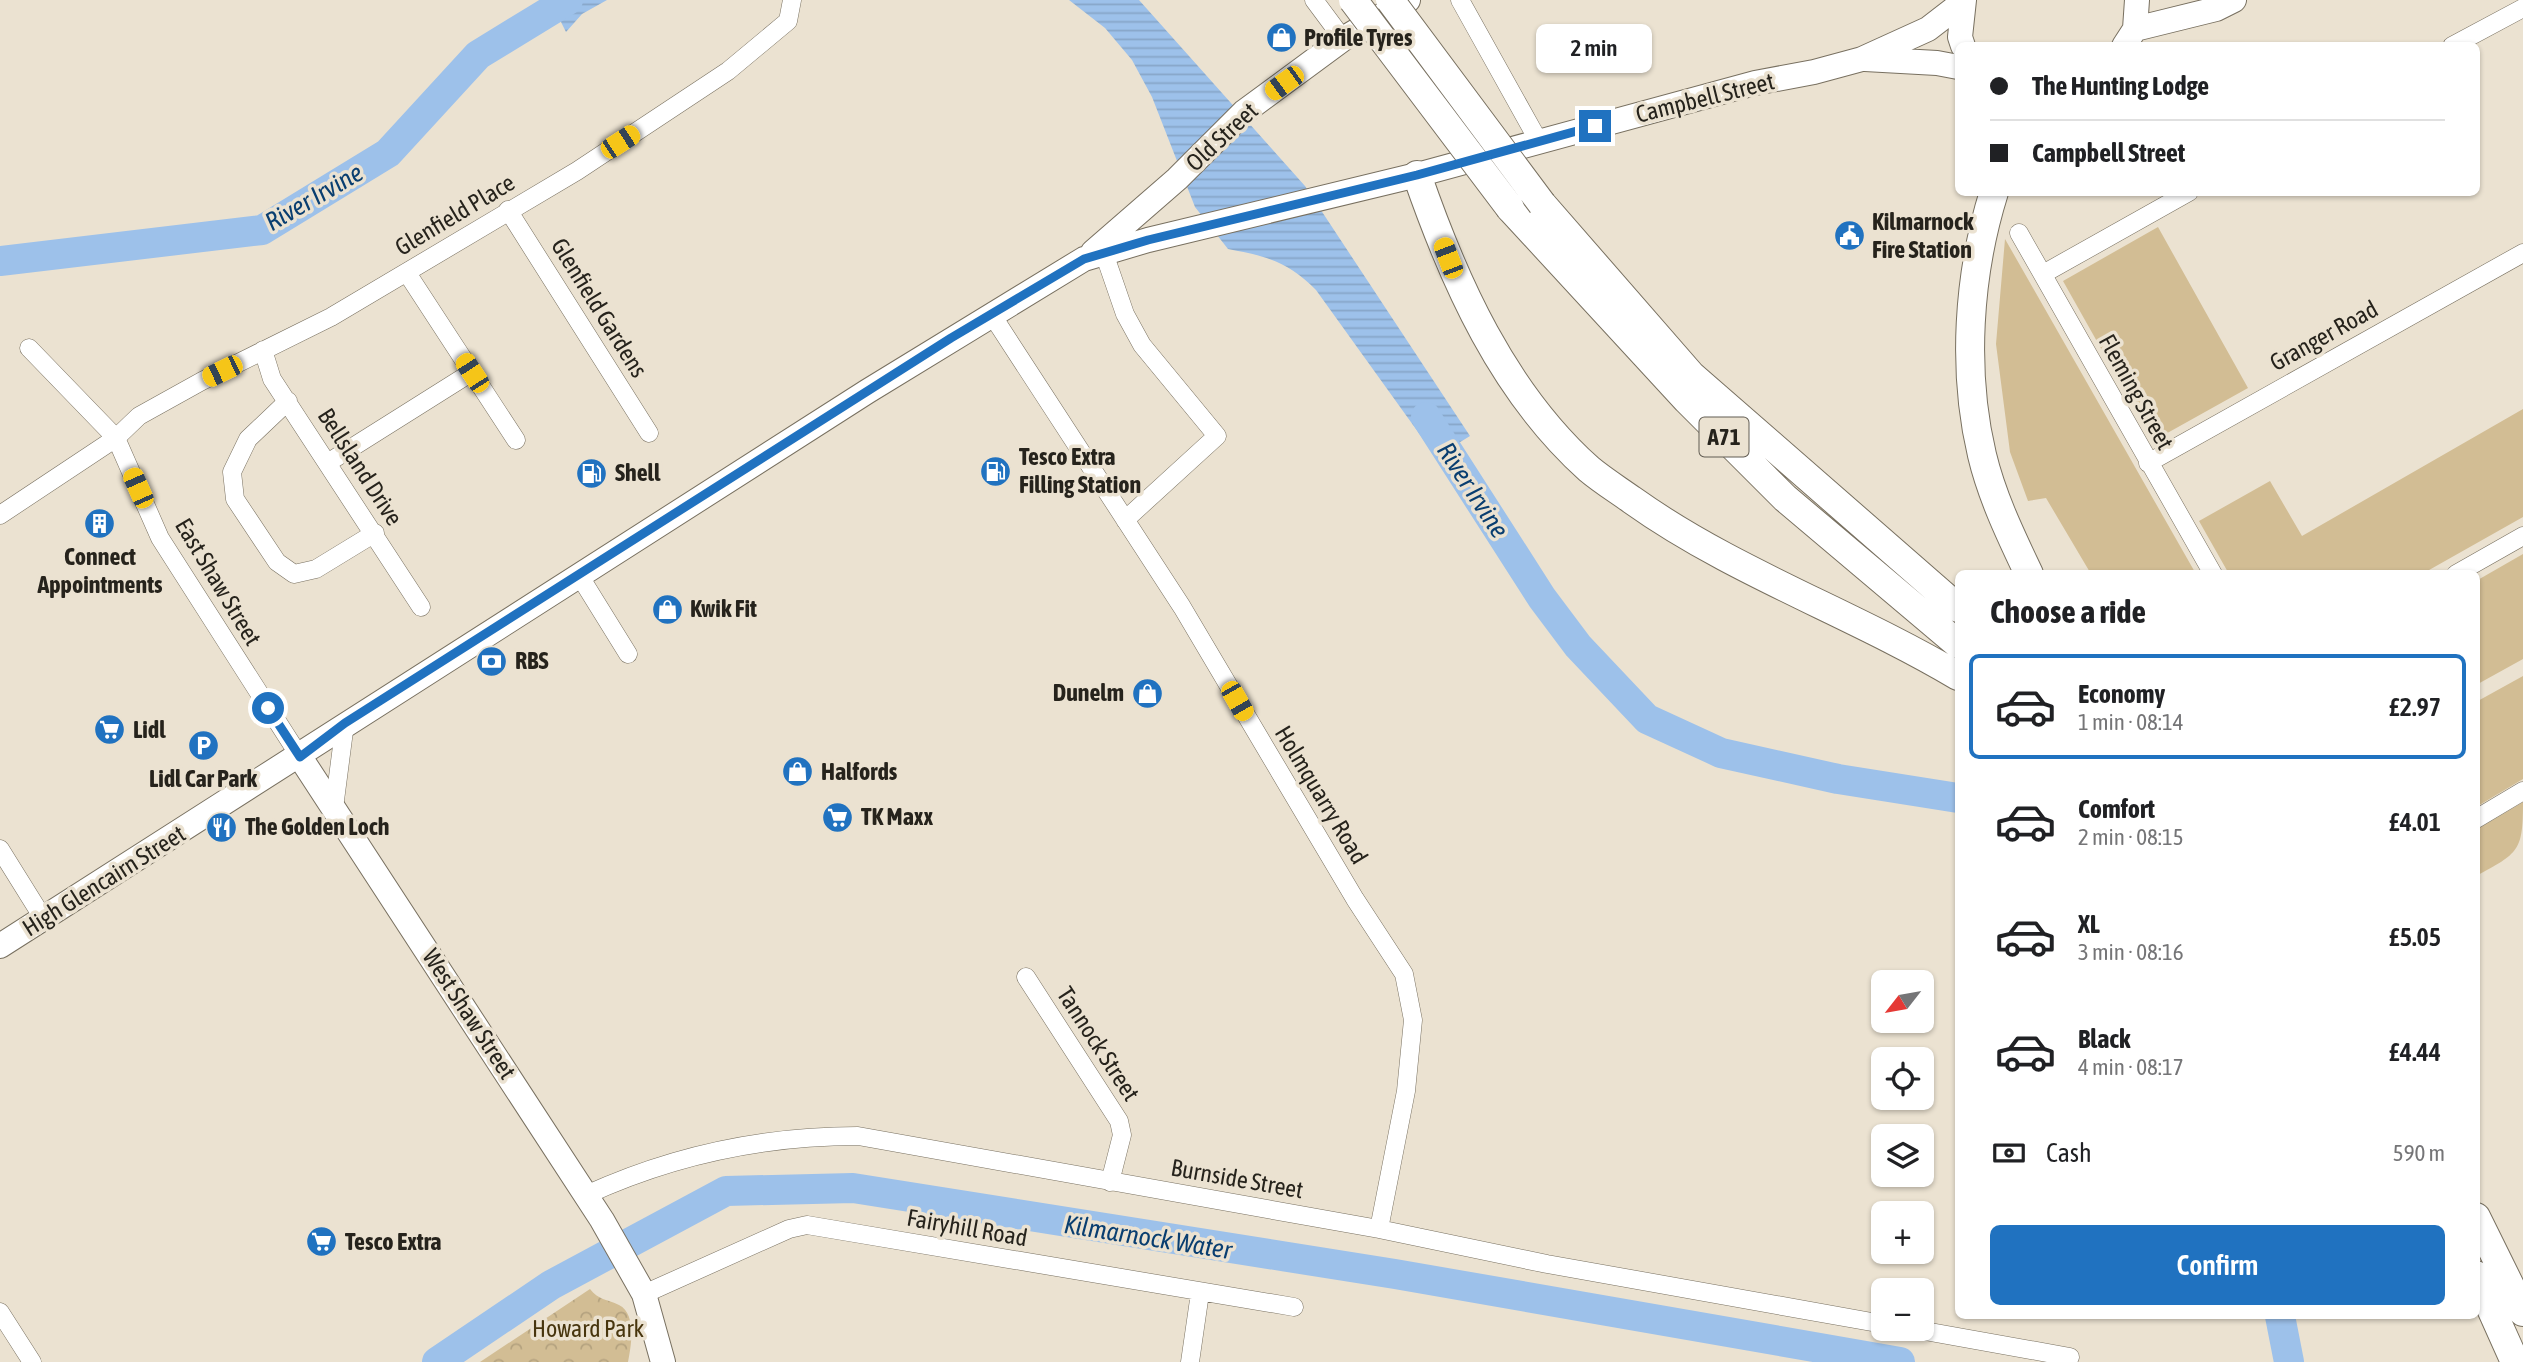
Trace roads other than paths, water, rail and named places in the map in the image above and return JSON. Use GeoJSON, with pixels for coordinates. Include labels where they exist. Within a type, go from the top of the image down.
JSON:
{"type":"FeatureCollection","features":[{"type":"Feature","properties":{"kind":"main road","name":"A71"},"geometry":{"type":"LineString","coordinates":[[1353,0],[1510,208],[1687,400],[1785,498],[1955,641]]}},
{"type":"Feature","properties":{"kind":"main road","name":"A71"},"geometry":{"type":"LineString","coordinates":[[1390,0],[1542,204],[1691,375],[1955,605]]}},
{"type":"Feature","properties":{"kind":"main road","name":"Old Street"},"geometry":{"type":"LineString","coordinates":[[1094,256],[1244,112],[1343,39],[1408,0]]}},
{"type":"Feature","properties":{"kind":"main road"},"geometry":{"type":"LineString","coordinates":[[2129,37],[2137,0]]}},
{"type":"Feature","properties":{"kind":"main road"},"geometry":{"type":"LineString","coordinates":[[2129,37],[2216,9],[2234,0]]}},
{"type":"Feature","properties":{"kind":"main road","name":"Campbell Street"},"geometry":{"type":"LineString","coordinates":[[579,575],[992,315],[1094,256],[1148,240],[1417,175],[1755,83],[1814,72],[1861,59],[1928,29],[1963,1]]}},
{"type":"Feature","properties":{"kind":"main road"},"geometry":{"type":"LineString","coordinates":[[1962,42],[1963,1]]}},
{"type":"Feature","properties":{"kind":"main road","name":"Campbell Street"},"geometry":{"type":"LineString","coordinates":[[1861,59],[1955,66]]}},
{"type":"Feature","properties":{"kind":"main road"},"geometry":{"type":"LineString","coordinates":[[1417,175],[1458,284],[1481,330],[1537,412],[1589,469],[1656,517],[1730,560],[1955,674]]}},
{"type":"Feature","properties":{"kind":"main road"},"geometry":{"type":"LineString","coordinates":[[1993,196],[1973,287],[1970,383],[1982,456],[2006,526],[2027,570]]}},
{"type":"Feature","properties":{"kind":"main road"},"geometry":{"type":"LineString","coordinates":[[1145,209],[1148,240]]}},
{"type":"Feature","properties":{"kind":"main road","name":"High Glencairn Street"},"geometry":{"type":"LineString","coordinates":[[0,946],[300,757],[345,723],[579,575]]}},
{"type":"Feature","properties":{"kind":"main road","name":"West Shaw Street"},"geometry":{"type":"LineString","coordinates":[[300,757],[632,1269],[644,1294],[663,1362]]}},
{"type":"Feature","properties":{"kind":"main road"},"geometry":{"type":"LineString","coordinates":[[2480,1225],[2523,1312]]}},
{"type":"Feature","properties":{"kind":"main road"},"geometry":{"type":"LineString","coordinates":[[2480,1284],[2515,1362]]}},
{"type":"Feature","properties":{"kind":"street","name":"Glenfield Place"},"geometry":{"type":"LineString","coordinates":[[0,515],[116,438],[139,416],[331,317],[576,171],[728,71],[788,21],[792,0]]}},
{"type":"Feature","properties":{"kind":"street"},"geometry":{"type":"LineString","coordinates":[[1314,0],[1343,39]]}},
{"type":"Feature","properties":{"kind":"street"},"geometry":{"type":"LineString","coordinates":[[1460,0],[1538,140]]}},
{"type":"Feature","properties":{"kind":"street"},"geometry":{"type":"LineString","coordinates":[[2459,42],[2523,8]]}},
{"type":"Feature","properties":{"kind":"street"},"geometry":{"type":"LineString","coordinates":[[2043,275],[2182,196]]}},
{"type":"Feature","properties":{"kind":"street","name":"Glenfield Gardens"},"geometry":{"type":"LineString","coordinates":[[508,210],[649,433]]}},
{"type":"Feature","properties":{"kind":"street","name":"Fleming Street"},"geometry":{"type":"LineString","coordinates":[[2019,233],[2211,570]]}},
{"type":"Feature","properties":{"kind":"street","name":"Granger Road"},"geometry":{"type":"LineString","coordinates":[[2148,463],[2523,253]]}},
{"type":"Feature","properties":{"kind":"street"},"geometry":{"type":"LineString","coordinates":[[1094,256],[1142,345],[1217,436],[1125,520]]}},
{"type":"Feature","properties":{"kind":"street"},"geometry":{"type":"LineString","coordinates":[[407,273],[516,440]]}},
{"type":"Feature","properties":{"kind":"street","name":"Holmquarry Road"},"geometry":{"type":"LineString","coordinates":[[992,315],[1182,607],[1355,899],[1404,974],[1413,1020],[1410,1055],[1380,1229]]}},
{"type":"Feature","properties":{"kind":"street","name":"East Shaw Street"},"geometry":{"type":"LineString","coordinates":[[29,348],[116,438],[160,538],[300,757]]}},
{"type":"Feature","properties":{"kind":"street","name":"Bellsland Drive"},"geometry":{"type":"LineString","coordinates":[[263,351],[272,379],[329,462],[421,607]]}},
{"type":"Feature","properties":{"kind":"street"},"geometry":{"type":"LineString","coordinates":[[329,462],[472,373]]}},
{"type":"Feature","properties":{"kind":"street"},"geometry":{"type":"LineString","coordinates":[[288,401],[248,439],[233,472],[235,499],[276,562],[294,574],[316,569],[375,533]]}},
{"type":"Feature","properties":{"kind":"street"},"geometry":{"type":"LineString","coordinates":[[2463,570],[2523,536]]}},
{"type":"Feature","properties":{"kind":"street"},"geometry":{"type":"LineString","coordinates":[[579,575],[628,654]]}},
{"type":"Feature","properties":{"kind":"street"},"geometry":{"type":"LineString","coordinates":[[334,808],[345,723]]}},
{"type":"Feature","properties":{"kind":"street"},"geometry":{"type":"LineString","coordinates":[[2480,817],[2523,791]]}},
{"type":"Feature","properties":{"kind":"street"},"geometry":{"type":"LineString","coordinates":[[0,849],[43,918]]}},
{"type":"Feature","properties":{"kind":"street","name":"Tannock Street"},"geometry":{"type":"LineString","coordinates":[[1026,977],[1119,1121],[1122,1135],[1110,1182]]}},
{"type":"Feature","properties":{"kind":"street","name":"Burnside Street"},"geometry":{"type":"LineString","coordinates":[[586,1195],[667,1163],[734,1145],[786,1137],[858,1136],[1380,1229],[1547,1264],[1871,1322]]}},
{"type":"Feature","properties":{"kind":"street","name":"Fairyhill Road"},"geometry":{"type":"LineString","coordinates":[[644,1294],[789,1229],[807,1225],[1294,1307]]}},
{"type":"Feature","properties":{"kind":"street"},"geometry":{"type":"LineString","coordinates":[[1191,1362],[1200,1293]]}},
{"type":"Feature","properties":{"kind":"street"},"geometry":{"type":"LineString","coordinates":[[2,1321],[32,1362]]}},
{"type":"Feature","properties":{"kind":"street"},"geometry":{"type":"LineString","coordinates":[[1934,1333],[2070,1357]]}},
{"type":"Feature","properties":{"kind":"water"},"geometry":{"type":"Polygon","coordinates":[[[550,0],[607,0],[582,14],[566,32],[550,0]]]}},
{"type":"Feature","properties":{"kind":"water"},"geometry":{"type":"Polygon","coordinates":[[[1069,0],[1139,0],[1305,186],[1470,436],[1436,457],[1316,290],[1306,280],[1275,261],[1228,249],[1195,207],[1152,97],[1132,60],[1105,28],[1069,0]]]}},
{"type":"Feature","properties":{"kind":"waterway","name":"River Irvine"},"geometry":{"type":"LineString","coordinates":[[0,261],[262,230],[388,153],[478,55],[568,0]]}},
{"type":"Feature","properties":{"kind":"waterway","name":"River Irvine"},"geometry":{"type":"LineString","coordinates":[[1426,417],[1542,598],[1578,646],[1647,719],[1721,753],[1838,779],[1955,798]]}},
{"type":"Feature","properties":{"kind":"waterway","name":"Kilmarnock Water"},"geometry":{"type":"LineString","coordinates":[[437,1362],[551,1285],[726,1191],[853,1188],[1395,1274],[1900,1362]]}},
{"type":"Feature","properties":{"kind":"waterway","name":"River Irvine"},"geometry":{"type":"LineString","coordinates":[[2281,1319],[2289,1362]]}},
{"type":"Feature","properties":{"kind":"place","name":"Profile Tyres"},"geometry":{"type":"Point","coordinates":[1281,38]}},
{"type":"Feature","properties":{"kind":"place","name":"Kilmarnock Fire Station"},"geometry":{"type":"Point","coordinates":[1849,236]}},
{"type":"Feature","properties":{"kind":"place","name":"Tesco Extra Filling Station"},"geometry":{"type":"Point","coordinates":[996,471]}},
{"type":"Feature","properties":{"kind":"place","name":"Shell"},"geometry":{"type":"Point","coordinates":[592,473]}},
{"type":"Feature","properties":{"kind":"place","name":"Connect Appointments"},"geometry":{"type":"Point","coordinates":[100,523]}},
{"type":"Feature","properties":{"kind":"place","name":"Kwik Fit"},"geometry":{"type":"Point","coordinates":[667,609]}},
{"type":"Feature","properties":{"kind":"place","name":"RBS"},"geometry":{"type":"Point","coordinates":[492,661]}},
{"type":"Feature","properties":{"kind":"place","name":"Dunelm"},"geometry":{"type":"Point","coordinates":[1147,693]}},
{"type":"Feature","properties":{"kind":"place","name":"Lidl"},"geometry":{"type":"Point","coordinates":[110,730]}},
{"type":"Feature","properties":{"kind":"place","name":"Lidl Car Park"},"geometry":{"type":"Point","coordinates":[203,745]}},
{"type":"Feature","properties":{"kind":"place","name":"Halfords"},"geometry":{"type":"Point","coordinates":[798,772]}},
{"type":"Feature","properties":{"kind":"place","name":"TK Maxx"},"geometry":{"type":"Point","coordinates":[838,817]}},
{"type":"Feature","properties":{"kind":"place","name":"The Golden Loch"},"geometry":{"type":"Point","coordinates":[222,827]}},
{"type":"Feature","properties":{"kind":"place","name":"Tesco Extra"},"geometry":{"type":"Point","coordinates":[322,1242]}},
{"type":"Feature","properties":{"kind":"park label","name":"Howard Park"},"geometry":{"type":"Point","coordinates":[588,1329]}}]}
